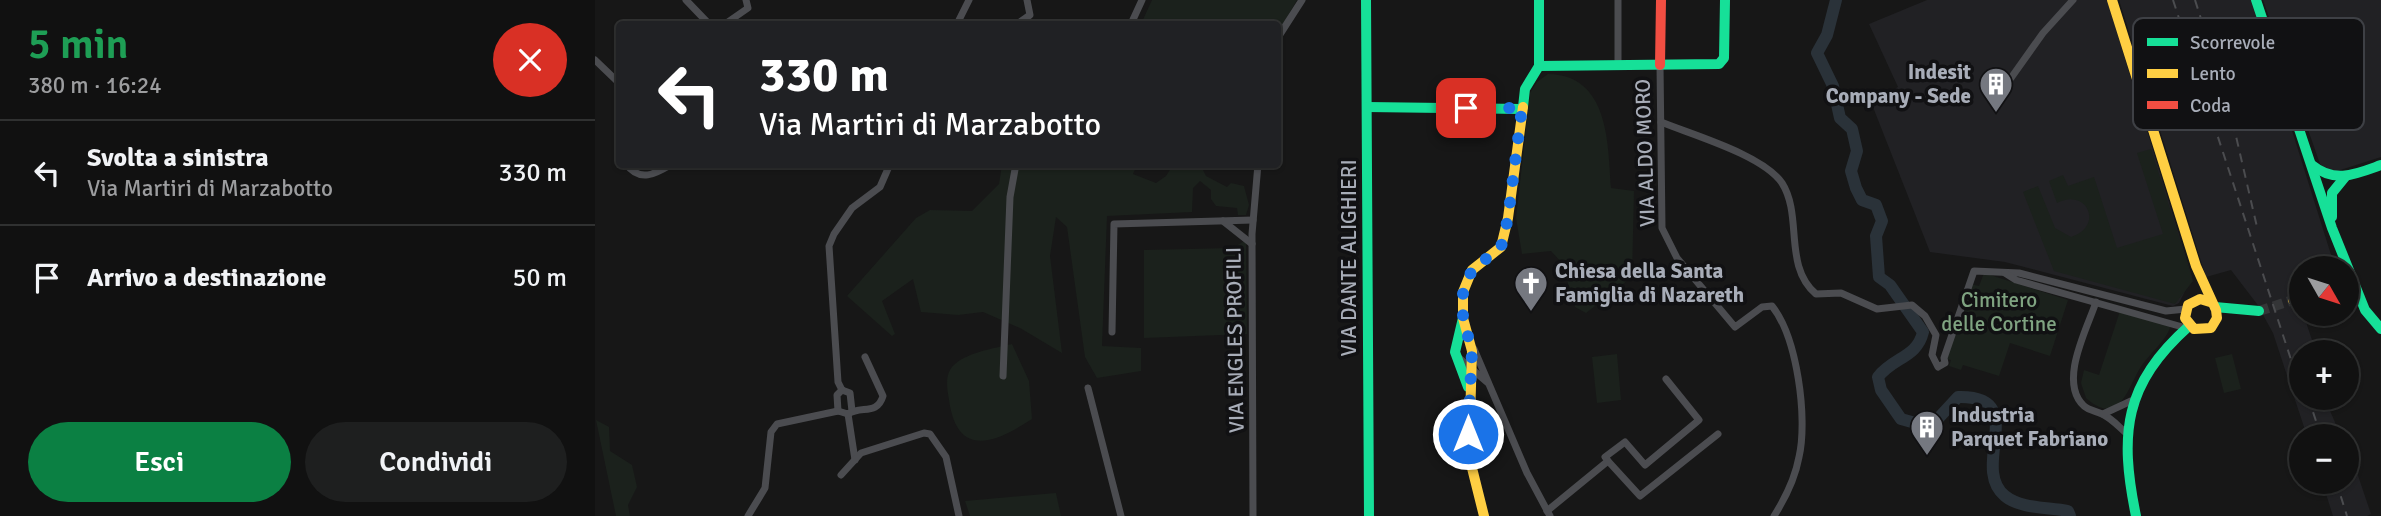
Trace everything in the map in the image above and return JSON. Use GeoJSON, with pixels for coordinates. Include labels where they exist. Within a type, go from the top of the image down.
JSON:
{"type":"FeatureCollection","features":[{"type":"Feature","properties":{"kind":"street"},"geometry":{"type":"LineString","coordinates":[[686,0],[706,21]]}},
{"type":"Feature","properties":{"kind":"street"},"geometry":{"type":"LineString","coordinates":[[729,21],[748,8],[746,0]]}},
{"type":"Feature","properties":{"kind":"street"},"geometry":{"type":"LineString","coordinates":[[958,21],[969,0]]}},
{"type":"Feature","properties":{"kind":"street"},"geometry":{"type":"LineString","coordinates":[[1021,21],[1030,15],[1027,0]]}},
{"type":"Feature","properties":{"kind":"street"},"geometry":{"type":"LineString","coordinates":[[1132,21],[1142,0]]}},
{"type":"Feature","properties":{"kind":"street"},"geometry":{"type":"LineString","coordinates":[[1281,33],[1302,0]]}},
{"type":"Feature","properties":{"kind":"street"},"geometry":{"type":"LineString","coordinates":[[1469,388],[1457,351],[1463,318],[1463,292],[1467,277],[1501,247],[1508,218],[1525,89],[1539,66],[1539,0]]}},
{"type":"Feature","properties":{"kind":"street"},"geometry":{"type":"LineString","coordinates":[[1618,0],[1618,65]]}},
{"type":"Feature","properties":{"kind":"street"},"geometry":{"type":"LineString","coordinates":[[1660,65],[1661,0]]}},
{"type":"Feature","properties":{"kind":"street"},"geometry":{"type":"LineString","coordinates":[[1539,66],[1722,63],[1725,0]]}},
{"type":"Feature","properties":{"kind":"street"},"geometry":{"type":"LineString","coordinates":[[2011,78],[2043,33],[2073,0]]}},
{"type":"Feature","properties":{"kind":"street"},"geometry":{"type":"LineString","coordinates":[[2112,0],[2133,66]]}},
{"type":"Feature","properties":{"kind":"street"},"geometry":{"type":"LineString","coordinates":[[2256,0],[2262,18]]}},
{"type":"Feature","properties":{"kind":"street","name":"VIA DANTE ALIGHIERI"},"geometry":{"type":"LineString","coordinates":[[1363,1],[1367,107],[1369,516]]}},
{"type":"Feature","properties":{"kind":"street"},"geometry":{"type":"LineString","coordinates":[[595,60],[616,80]]}},
{"type":"Feature","properties":{"kind":"street","name":"VIA ALDO MORO"},"geometry":{"type":"LineString","coordinates":[[1660,65],[1663,228],[1668,246],[1735,327],[1762,307],[1772,306],[1781,317],[1791,345],[1800,404],[1800,454],[1787,496],[1774,516]]}},
{"type":"Feature","properties":{"kind":"street"},"geometry":{"type":"LineString","coordinates":[[1367,107],[1522,108]]}},
{"type":"Feature","properties":{"kind":"street"},"geometry":{"type":"LineString","coordinates":[[1661,122],[1734,152],[1764,167],[1781,181],[1789,199],[1798,266],[1806,286],[1816,294],[1841,293],[1877,309],[1899,308],[1912,304],[1925,316],[1936,335],[1932,355],[1935,364],[1942,367],[1974,271],[2019,273],[2166,311],[2186,309]]}},
{"type":"Feature","properties":{"kind":"street"},"geometry":{"type":"LineString","coordinates":[[2001,271],[2016,280],[2197,331],[2209,329],[2216,322],[2213,305],[2197,269],[2153,130]]}},
{"type":"Feature","properties":{"kind":"street"},"geometry":{"type":"LineString","coordinates":[[2299,130],[2343,256]]}},
{"type":"Feature","properties":{"kind":"street"},"geometry":{"type":"LineString","coordinates":[[2309,162],[2326,177],[2345,177],[2381,165]]}},
{"type":"Feature","properties":{"kind":"street"},"geometry":{"type":"LineString","coordinates":[[630,168],[636,175],[649,176],[664,168]]}},
{"type":"Feature","properties":{"kind":"street"},"geometry":{"type":"LineString","coordinates":[[855,460],[850,393],[842,390],[838,382],[829,246],[852,208],[880,187],[888,168]]}},
{"type":"Feature","properties":{"kind":"street"},"geometry":{"type":"LineString","coordinates":[[1003,376],[1010,197],[1015,168]]}},
{"type":"Feature","properties":{"kind":"street","name":"VIA ENGLES PROFILI"},"geometry":{"type":"LineString","coordinates":[[1253,516],[1252,244],[1258,168]]}},
{"type":"Feature","properties":{"kind":"street"},"geometry":{"type":"LineString","coordinates":[[2332,228],[2332,193],[2345,177]]}},
{"type":"Feature","properties":{"kind":"street"},"geometry":{"type":"LineString","coordinates":[[1112,332],[1114,224],[1253,220]]}},
{"type":"Feature","properties":{"kind":"street"},"geometry":{"type":"LineString","coordinates":[[1223,221],[1252,244]]}},
{"type":"Feature","properties":{"kind":"street"},"geometry":{"type":"LineString","coordinates":[[2187,327],[2186,309],[2195,300],[2199,289],[2197,269]]}},
{"type":"Feature","properties":{"kind":"street"},"geometry":{"type":"LineString","coordinates":[[2359,295],[2365,310],[2381,328]]}},
{"type":"Feature","properties":{"kind":"street"},"geometry":{"type":"LineString","coordinates":[[2195,300],[2259,311]]}},
{"type":"Feature","properties":{"kind":"street"},"geometry":{"type":"LineString","coordinates":[[2096,302],[2074,373],[2073,387],[2078,400],[2088,410],[2103,414],[2125,432]]}},
{"type":"Feature","properties":{"kind":"street"},"geometry":{"type":"LineString","coordinates":[[1463,318],[1471,343],[1548,513],[1608,461]]}},
{"type":"Feature","properties":{"kind":"street"},"geometry":{"type":"LineString","coordinates":[[2136,516],[2125,432],[2131,401],[2153,359],[2187,327]]}},
{"type":"Feature","properties":{"kind":"street"},"geometry":{"type":"LineString","coordinates":[[1457,351],[1464,340],[1471,343]]}},
{"type":"Feature","properties":{"kind":"street"},"geometry":{"type":"LineString","coordinates":[[1471,343],[1469,456],[1473,482],[1484,516]]}},
{"type":"Feature","properties":{"kind":"street"},"geometry":{"type":"LineString","coordinates":[[1457,351],[1471,368],[1488,382]]}},
{"type":"Feature","properties":{"kind":"street"},"geometry":{"type":"LineString","coordinates":[[748,516],[765,488],[774,428],[789,419],[838,411],[850,413],[877,409],[883,397],[865,357]]}},
{"type":"Feature","properties":{"kind":"street"},"geometry":{"type":"LineString","coordinates":[[1666,380],[1699,420],[1645,465],[1625,442],[1605,457],[1640,496],[1718,434]]}},
{"type":"Feature","properties":{"kind":"street"},"geometry":{"type":"LineString","coordinates":[[1089,388],[1121,516]]}},
{"type":"Feature","properties":{"kind":"street"},"geometry":{"type":"LineString","coordinates":[[838,411],[837,396],[842,390]]}},
{"type":"Feature","properties":{"kind":"street"},"geometry":{"type":"LineString","coordinates":[[2103,414],[2131,401]]}},
{"type":"Feature","properties":{"kind":"street"},"geometry":{"type":"LineString","coordinates":[[841,475],[869,450],[924,433],[930,434],[946,457],[959,516]]}},
{"type":"Feature","properties":{"kind":"shaded area"},"geometry":{"type":"Polygon","coordinates":[[[1927,0],[2107,0],[2133,85],[2133,130],[2147,130],[2192,277],[2179,303],[2173,306],[2005,262],[1930,252],[1871,102],[1898,87],[1869,24],[1927,0]]]}},
{"type":"Feature","properties":{"kind":"shaded area"},"geometry":{"type":"Polygon","coordinates":[[[2119,0],[2251,0],[2257,18],[2133,18],[2133,45],[2119,0]]]}},
{"type":"Feature","properties":{"kind":"shaded area"},"geometry":{"type":"Polygon","coordinates":[[[2263,0],[2381,0],[2381,157],[2331,173],[2320,164],[2308,130],[2364,130],[2364,18],[2269,18],[2263,0]]]}},
{"type":"Feature","properties":{"kind":"shaded area"},"geometry":{"type":"Polygon","coordinates":[[[2160,130],[2292,130],[2331,256],[2289,256],[2289,326],[2307,326],[2312,340],[2289,340],[2289,381],[2273,333],[2257,304],[2231,270],[2206,277],[2160,130]]]}},
{"type":"Feature","properties":{"kind":"shaded area"},"geometry":{"type":"Polygon","coordinates":[[[2298,410],[2330,410],[2336,424],[2303,424],[2298,410]]]}},
{"type":"Feature","properties":{"kind":"shaded area"},"geometry":{"type":"Polygon","coordinates":[[[2359,478],[2371,514],[2333,516],[2326,494],[2359,494],[2359,478]]]}},
{"type":"Feature","properties":{"kind":"green space"},"geometry":{"type":"Polygon","coordinates":[[[1152,0],[1297,0],[1281,28],[1281,21],[1142,21],[1152,0]]]}},
{"type":"Feature","properties":{"kind":"green space"},"geometry":{"type":"Polygon","coordinates":[[[1548,74],[1568,77],[1583,86],[1594,99],[1606,132],[1611,188],[1634,191],[1632,277],[1586,313],[1575,307],[1562,263],[1551,251],[1522,254],[1516,218],[1530,93],[1537,82],[1548,74]]]}},
{"type":"Feature","properties":{"kind":"green space"},"geometry":{"type":"Polygon","coordinates":[[[2151,149],[2193,281],[2175,304],[2054,271],[2023,192],[2038,186],[2055,228],[2071,237],[2087,225],[2088,210],[2077,200],[2068,199],[2057,203],[2049,181],[2063,175],[2068,186],[2094,177],[2117,248],[2163,234],[2137,153],[2151,149]]]}},
{"type":"Feature","properties":{"kind":"green space"},"geometry":{"type":"Polygon","coordinates":[[[1002,168],[1136,168],[1133,174],[1156,183],[1171,168],[1204,168],[1206,176],[1227,187],[1231,183],[1244,186],[1249,205],[1246,215],[1238,215],[1237,208],[1216,206],[1211,199],[1211,190],[1200,181],[1193,188],[1192,212],[1107,216],[1102,346],[1141,348],[1141,371],[1097,378],[1085,357],[1067,227],[1056,217],[1050,256],[1062,353],[1020,328],[983,312],[958,315],[921,312],[913,279],[882,301],[895,334],[892,336],[847,296],[916,218],[930,210],[972,211],[999,184],[1002,168]]]}},
{"type":"Feature","properties":{"kind":"green space"},"geometry":{"type":"Polygon","coordinates":[[[1246,240],[1247,334],[1144,338],[1144,250],[1233,248],[1246,240]]]}},
{"type":"Feature","properties":{"kind":"green space","name":"Cimitero delle Cortine"},"geometry":{"type":"Polygon","coordinates":[[[1984,273],[2068,300],[2050,356],[2010,343],[1999,376],[1963,365],[1961,370],[1949,366],[1951,360],[1946,359],[1971,284],[1979,286],[1984,273]]]}},
{"type":"Feature","properties":{"kind":"green space"},"geometry":{"type":"Polygon","coordinates":[[[2120,311],[2171,325],[2162,341],[2142,365],[2122,401],[2108,409],[2086,398],[2081,383],[2084,370],[2099,375],[2120,311]]]}},
{"type":"Feature","properties":{"kind":"green space"},"geometry":{"type":"Polygon","coordinates":[[[1012,344],[1029,381],[1032,419],[1004,435],[991,439],[979,441],[969,438],[960,431],[953,418],[947,381],[949,372],[967,356],[1012,344]]]}},
{"type":"Feature","properties":{"kind":"green space"},"geometry":{"type":"Polygon","coordinates":[[[1617,354],[1621,400],[1597,403],[1592,357],[1617,354]]]}},
{"type":"Feature","properties":{"kind":"green space"},"geometry":{"type":"Polygon","coordinates":[[[2232,354],[2241,389],[2224,393],[2215,358],[2232,354]]]}},
{"type":"Feature","properties":{"kind":"green space"},"geometry":{"type":"Polygon","coordinates":[[[596,420],[609,427],[610,451],[632,465],[637,487],[628,505],[630,516],[616,516],[596,420]]]}},
{"type":"Feature","properties":{"kind":"green space"},"geometry":{"type":"Polygon","coordinates":[[[1056,493],[1061,516],[970,516],[965,501],[1056,493]]]}},
{"type":"Feature","properties":{"kind":"waterway"},"geometry":{"type":"LineString","coordinates":[[1836,0],[1827,35],[1817,53],[1833,86],[1840,118],[1852,129],[1857,151],[1851,171],[1856,188],[1862,200],[1876,205],[1882,221],[1876,236],[1879,277],[1890,285],[1923,332],[1916,347],[1878,377],[1881,390],[1901,419],[1919,424],[1934,423],[1958,397],[1980,399],[1991,408],[1995,420],[1993,468],[1996,483],[2005,496],[2027,505],[2068,511],[2070,516]]}},
{"type":"Feature","properties":{"kind":"tunnel"},"geometry":{"type":"LineString","coordinates":[[2259,311],[2289,301]]}},
{"type":"Feature","properties":{"kind":"railway"},"geometry":{"type":"LineString","coordinates":[[2173,0],[2179,18]]}},
{"type":"Feature","properties":{"kind":"railway"},"geometry":{"type":"LineString","coordinates":[[2195,0],[2201,18]]}},
{"type":"Feature","properties":{"kind":"railway"},"geometry":{"type":"LineString","coordinates":[[2216,130],[2289,353]]}},
{"type":"Feature","properties":{"kind":"railway"},"geometry":{"type":"LineString","coordinates":[[2235,130],[2257,227]]}},
{"type":"Feature","properties":{"kind":"railway"},"geometry":{"type":"LineString","coordinates":[[2312,410],[2317,424]]}},
{"type":"Feature","properties":{"kind":"railway"},"geometry":{"type":"LineString","coordinates":[[2340,494],[2347,516]]}},
{"type":"Feature","properties":{"kind":"traffic: fast"},"geometry":{"type":"LineString","coordinates":[[1366,0],[1369,516]]}},
{"type":"Feature","properties":{"kind":"traffic: fast"},"geometry":{"type":"LineString","coordinates":[[1523,107],[1525,89],[1539,66],[1539,0]]}},
{"type":"Feature","properties":{"kind":"traffic: fast"},"geometry":{"type":"LineString","coordinates":[[1539,66],[1719,64],[1724,58],[1725,0]]}},
{"type":"Feature","properties":{"kind":"traffic: fast"},"geometry":{"type":"LineString","coordinates":[[2256,0],[2262,18]]}},
{"type":"Feature","properties":{"kind":"traffic: fast"},"geometry":{"type":"LineString","coordinates":[[1367,107],[1522,109]]}},
{"type":"Feature","properties":{"kind":"traffic: fast"},"geometry":{"type":"LineString","coordinates":[[2299,130],[2332,228],[2365,310],[2381,329]]}},
{"type":"Feature","properties":{"kind":"traffic: fast"},"geometry":{"type":"LineString","coordinates":[[2312,165],[2337,176],[2346,176],[2381,165]]}},
{"type":"Feature","properties":{"kind":"traffic: fast"},"geometry":{"type":"LineString","coordinates":[[2332,217],[2332,193],[2345,177]]}},
{"type":"Feature","properties":{"kind":"traffic: fast"},"geometry":{"type":"LineString","coordinates":[[2215,307],[2259,311]]}},
{"type":"Feature","properties":{"kind":"traffic: fast"},"geometry":{"type":"LineString","coordinates":[[1463,318],[1455,352],[1468,387]]}},
{"type":"Feature","properties":{"kind":"traffic: fast"},"geometry":{"type":"LineString","coordinates":[[2136,516],[2128,459],[2132,412],[2139,390],[2151,368],[2167,347],[2189,326]]}},
{"type":"Feature","properties":{"kind":"traffic: slow"},"geometry":{"type":"LineString","coordinates":[[2112,0],[2133,66]]}},
{"type":"Feature","properties":{"kind":"traffic: slow"},"geometry":{"type":"LineString","coordinates":[[1484,516],[1469,456],[1472,351],[1463,318],[1463,292],[1472,270],[1501,247],[1508,218],[1523,107]]}},
{"type":"Feature","properties":{"kind":"traffic: slow"},"geometry":{"type":"LineString","coordinates":[[2153,130],[2196,266],[2216,310],[2217,318],[2211,328],[2194,329],[2185,318],[2188,305],[2200,299],[2210,302]]}},
{"type":"Feature","properties":{"kind":"traffic: jam"},"geometry":{"type":"LineString","coordinates":[[1660,65],[1661,0]]}},
{"type":"Feature","properties":{"kind":"place","name":"Indesit Company - Sede"},"geometry":{"type":"Point","coordinates":[1996,114]}},
{"type":"Feature","properties":{"kind":"place","name":"Chiesa della Santa Famiglia di Nazareth"},"geometry":{"type":"Point","coordinates":[1531,313]}},
{"type":"Feature","properties":{"kind":"place","name":"Industria Parquet Fabriano"},"geometry":{"type":"Point","coordinates":[1927,457]}},
{"type":"Feature","properties":{"kind":"route"},"geometry":{"type":"LineString","coordinates":[[1466,108],[1522,108],[1508,218],[1501,247],[1472,270],[1463,292],[1463,318],[1472,351],[1468,434]]}}]}
